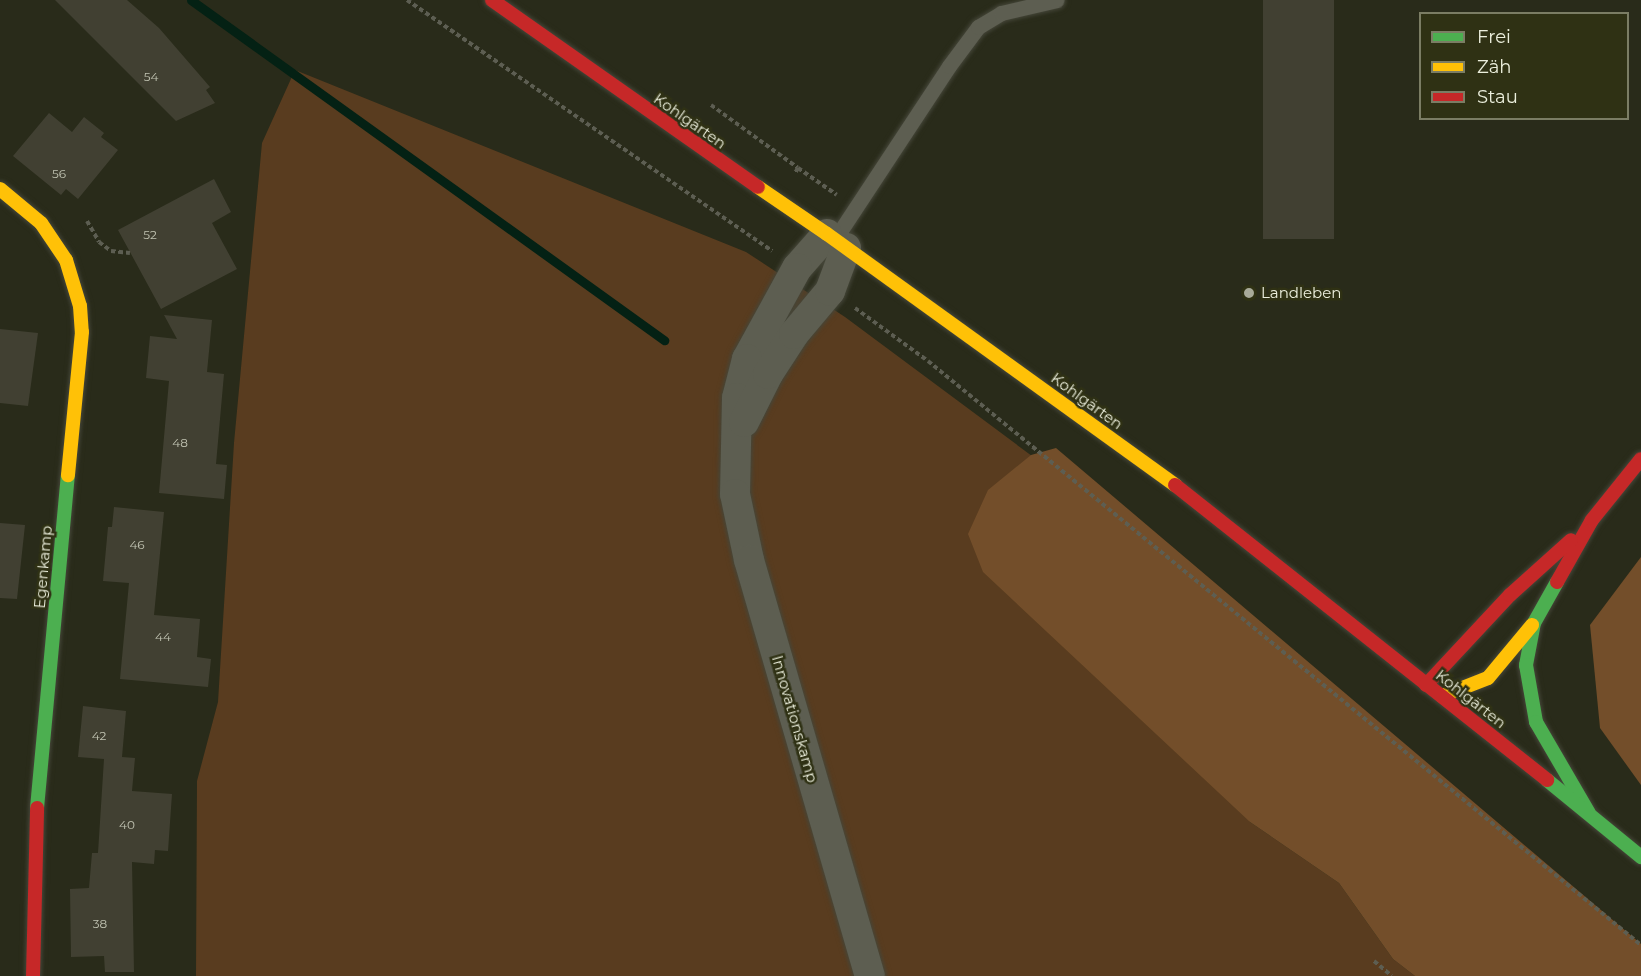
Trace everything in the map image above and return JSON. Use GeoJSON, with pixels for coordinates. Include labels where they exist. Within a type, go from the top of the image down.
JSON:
{"type":"FeatureCollection","features":[{"type":"Feature","properties":{"kind":"street","name":"Kohlgärten"},"geometry":{"type":"LineString","coordinates":[[492,0],[698,147],[836,240],[1176,486],[1589,813],[1641,857]]}},
{"type":"Feature","properties":{"kind":"street","name":"Egenkamp"},"geometry":{"type":"LineString","coordinates":[[0,189],[41,223],[66,260],[80,306],[82,332],[34,824],[33,976]]}},
{"type":"Feature","properties":{"kind":"street","name":"Innovationskamp"},"geometry":{"type":"LineString","coordinates":[[836,240],[797,268],[747,358],[742,372],[734,460],[738,513],[749,560],[870,976]]}},
{"type":"Feature","properties":{"kind":"street","name":"Innovationskamp"},"geometry":{"type":"LineString","coordinates":[[734,460],[738,437],[768,374],[794,334],[830,291],[836,240]]}},
{"type":"Feature","properties":{"kind":"street"},"geometry":{"type":"LineString","coordinates":[[1426,684],[1510,595],[1592,520],[1641,459]]}},
{"type":"Feature","properties":{"kind":"street"},"geometry":{"type":"LineString","coordinates":[[1442,696],[1488,678],[1534,623],[1592,520]]}},
{"type":"Feature","properties":{"kind":"street"},"geometry":{"type":"LineString","coordinates":[[1534,623],[1526,665],[1536,722],[1589,813]]}},
{"type":"Feature","properties":{"kind":"lane"},"geometry":{"type":"LineString","coordinates":[[836,240],[949,66],[978,27],[1001,13],[1057,0]]}},
{"type":"Feature","properties":{"kind":"path"},"geometry":{"type":"LineString","coordinates":[[407,0],[797,268]]}},
{"type":"Feature","properties":{"kind":"path"},"geometry":{"type":"LineString","coordinates":[[798,168],[855,209]]}},
{"type":"Feature","properties":{"kind":"path"},"geometry":{"type":"LineString","coordinates":[[87,221],[99,242],[111,251],[130,253]]}},
{"type":"Feature","properties":{"kind":"path"},"geometry":{"type":"LineString","coordinates":[[830,291],[938,369],[1641,945]]}},
{"type":"Feature","properties":{"kind":"path"},"geometry":{"type":"LineString","coordinates":[[1374,960],[1392,976]]}},
{"type":"Feature","properties":{"kind":"shaded area"},"geometry":{"type":"Polygon","coordinates":[[[295,70],[746,252],[845,317],[1036,459],[1250,822],[1339,883],[1393,959],[1415,976],[196,976],[197,781],[218,702],[234,443],[262,143],[295,70]]]}},
{"type":"Feature","properties":{"kind":"shaded area"},"geometry":{"type":"Polygon","coordinates":[[[1056,448],[1641,944],[1641,976],[1415,976],[1393,959],[1339,883],[1250,822],[983,572],[968,534],[988,490],[1031,455],[1056,448]]]}},
{"type":"Feature","properties":{"kind":"shaded area"},"geometry":{"type":"Polygon","coordinates":[[[1641,557],[1641,785],[1600,728],[1590,625],[1641,557]]]}},
{"type":"Feature","properties":{"kind":"building"},"geometry":{"type":"Polygon","coordinates":[[[55,0],[127,0],[159,28],[210,87],[206,90],[215,103],[176,121],[55,0]]]}},
{"type":"Feature","properties":{"kind":"building"},"geometry":{"type":"Polygon","coordinates":[[[1263,0],[1334,0],[1334,239],[1263,239],[1263,0]]]}},
{"type":"Feature","properties":{"kind":"building"},"geometry":{"type":"Polygon","coordinates":[[[49,113],[72,132],[84,117],[104,133],[101,137],[118,150],[78,199],[66,189],[61,195],[13,156],[49,113]]]}},
{"type":"Feature","properties":{"kind":"building"},"geometry":{"type":"Polygon","coordinates":[[[214,179],[231,212],[212,223],[237,269],[161,309],[118,230],[214,179]]]}},
{"type":"Feature","properties":{"kind":"building"},"geometry":{"type":"Polygon","coordinates":[[[164,315],[212,320],[207,372],[224,374],[216,464],[227,465],[224,499],[159,493],[169,381],[146,378],[150,336],[177,339],[164,315]]]}},
{"type":"Feature","properties":{"kind":"building"},"geometry":{"type":"Polygon","coordinates":[[[0,329],[38,333],[28,406],[0,403],[0,329]]]}},
{"type":"Feature","properties":{"kind":"building"},"geometry":{"type":"Polygon","coordinates":[[[114,507],[164,512],[154,615],[200,619],[197,657],[211,659],[208,687],[120,679],[129,583],[103,581],[108,527],[112,527],[114,507]]]}},
{"type":"Feature","properties":{"kind":"building"},"geometry":{"type":"Polygon","coordinates":[[[0,523],[25,525],[17,599],[0,598],[0,523]]]}},
{"type":"Feature","properties":{"kind":"building"},"geometry":{"type":"Polygon","coordinates":[[[83,706],[126,711],[122,757],[135,758],[132,791],[172,794],[168,851],[155,850],[154,864],[132,862],[134,972],[105,972],[104,956],[71,957],[70,889],[89,888],[92,853],[98,853],[104,759],[78,757],[83,706]]]}},
{"type":"Feature","properties":{"kind":"waterway"},"geometry":{"type":"LineString","coordinates":[[191,0],[664,340]]}},
{"type":"Feature","properties":{"kind":"traffic: fast"},"geometry":{"type":"LineString","coordinates":[[37,808],[68,475]]}},
{"type":"Feature","properties":{"kind":"traffic: fast"},"geometry":{"type":"LineString","coordinates":[[1557,582],[1534,623],[1526,665],[1536,722],[1589,813]]}},
{"type":"Feature","properties":{"kind":"traffic: fast"},"geometry":{"type":"LineString","coordinates":[[1547,780],[1641,857]]}},
{"type":"Feature","properties":{"kind":"traffic: slow"},"geometry":{"type":"LineString","coordinates":[[758,187],[827,234],[1175,485]]}},
{"type":"Feature","properties":{"kind":"traffic: slow"},"geometry":{"type":"LineString","coordinates":[[0,189],[41,223],[66,260],[80,306],[82,332],[68,475]]}},
{"type":"Feature","properties":{"kind":"traffic: slow"},"geometry":{"type":"LineString","coordinates":[[1442,696],[1488,678],[1532,625]]}},
{"type":"Feature","properties":{"kind":"traffic: jam"},"geometry":{"type":"LineString","coordinates":[[492,0],[758,187]]}},
{"type":"Feature","properties":{"kind":"traffic: jam"},"geometry":{"type":"LineString","coordinates":[[1557,582],[1592,520],[1641,459]]}},
{"type":"Feature","properties":{"kind":"traffic: jam"},"geometry":{"type":"LineString","coordinates":[[1175,485],[1547,780]]}},
{"type":"Feature","properties":{"kind":"traffic: jam"},"geometry":{"type":"LineString","coordinates":[[1426,685],[1510,595],[1571,540]]}},
{"type":"Feature","properties":{"kind":"traffic: jam"},"geometry":{"type":"LineString","coordinates":[[33,976],[37,808]]}},
{"type":"Feature","properties":{"kind":"place","name":"Landleben"},"geometry":{"type":"Point","coordinates":[1249,293]}}]}
